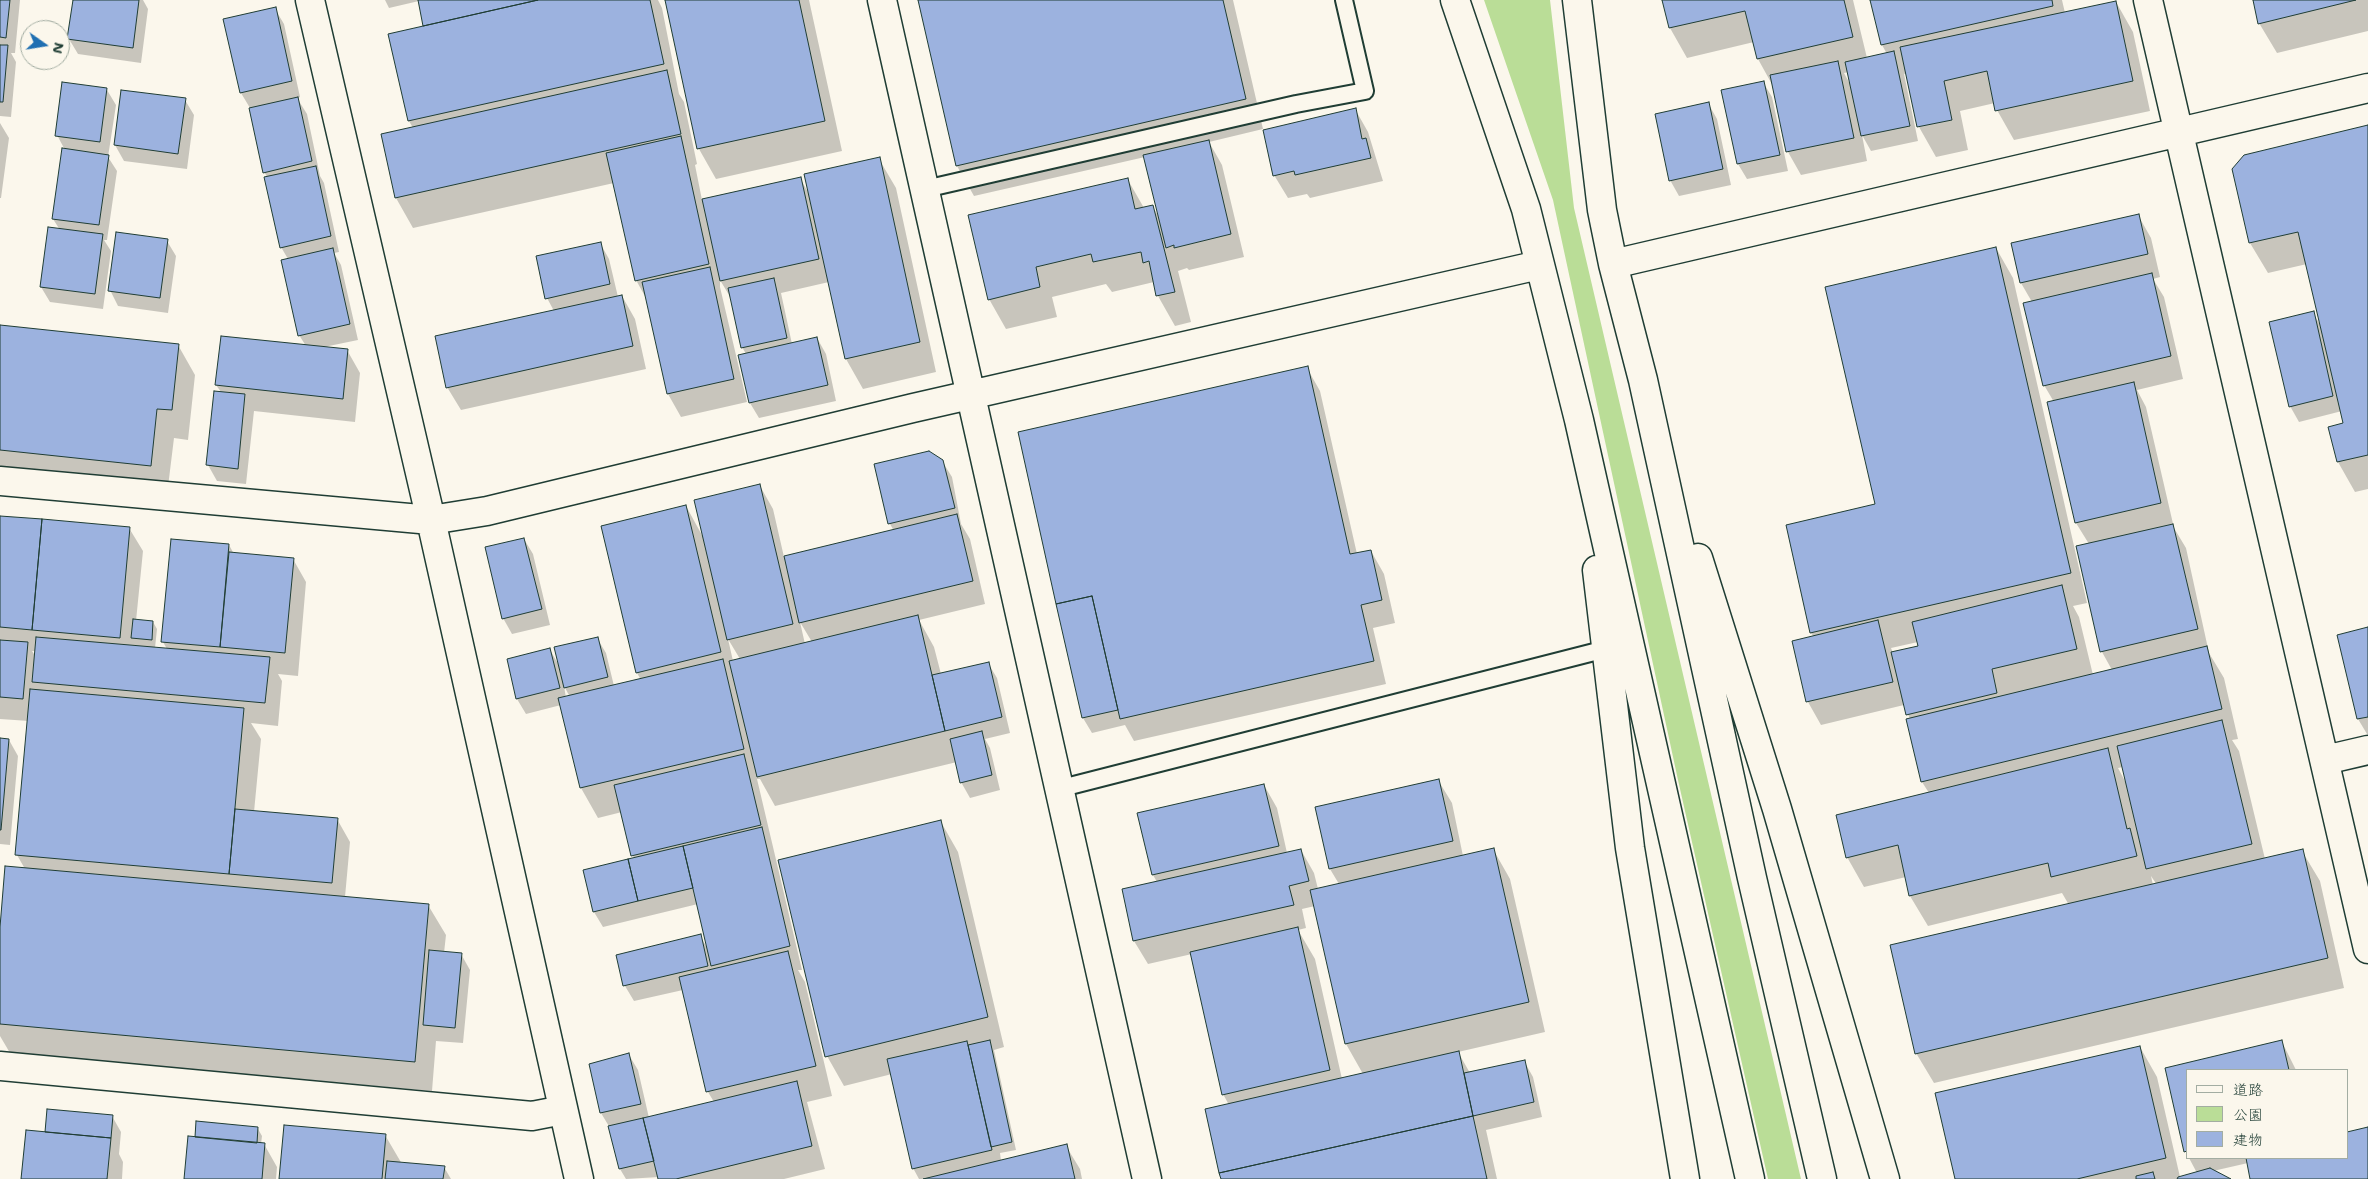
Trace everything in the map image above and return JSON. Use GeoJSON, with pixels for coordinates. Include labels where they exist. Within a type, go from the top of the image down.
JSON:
{"type":"FeatureCollection","features":[{"type":"Feature","properties":{"kind":"street"},"geometry":{"type":"LineString","coordinates":[[310,0],[431,520],[579,1179]]}},
{"type":"Feature","properties":{"kind":"street"},"geometry":{"type":"LineString","coordinates":[[882,0],[1147,1179]]}},
{"type":"Feature","properties":{"kind":"street"},"geometry":{"type":"LineString","coordinates":[[1578,0],[1602,210],[1613,264],[1643,380],[1752,878],[1822,1179]]}},
{"type":"Feature","properties":{"kind":"street"},"geometry":{"type":"LineString","coordinates":[[2148,0],[2368,949]]}},
{"type":"Feature","properties":{"kind":"street"},"geometry":{"type":"LineString","coordinates":[[1456,1],[1526,209],[1579,420],[1750,1179]]}},
{"type":"Feature","properties":{"kind":"street"},"geometry":{"type":"LineString","coordinates":[[1613,264],[2368,88]]}},
{"type":"Feature","properties":{"kind":"street"},"geometry":{"type":"LineString","coordinates":[[0,481],[431,520],[496,508],[971,395],[1539,265]]}},
{"type":"Feature","properties":{"kind":"street"},"geometry":{"type":"LineString","coordinates":[[1643,380],[1776,809],[1885,1179]]}},
{"type":"Feature","properties":{"kind":"street"},"geometry":{"type":"LineString","coordinates":[[1579,420],[1630,848],[1683,1174]]}},
{"type":"Feature","properties":{"kind":"street"},"geometry":{"type":"LineString","coordinates":[[2325,760],[2368,750]]}},
{"type":"Feature","properties":{"kind":"street"},"geometry":{"type":"LineString","coordinates":[[0,1066],[532,1116],[563,1110]]}},
{"type":"Feature","properties":{"kind":"lane"},"geometry":{"type":"LineString","coordinates":[[925,189],[1296,104],[1365,91],[1344,0]]}},
{"type":"Feature","properties":{"kind":"lane"},"geometry":{"type":"LineString","coordinates":[[1058,789],[1606,648]]}},
{"type":"Feature","properties":{"kind":"green space"},"geometry":{"type":"Polygon","coordinates":[[[1484,0],[1550,0],[1574,208],[1801,1179],[1768,1179],[1678,780],[1553,200],[1484,0]]]}},
{"type":"Feature","properties":{"kind":"building"},"geometry":{"type":"Polygon","coordinates":[[[0,0],[10,0],[6,38],[0,37],[0,0]]]}},
{"type":"Feature","properties":{"kind":"building"},"geometry":{"type":"Polygon","coordinates":[[[73,0],[139,0],[133,48],[70,39],[70,20],[73,0]]]}},
{"type":"Feature","properties":{"kind":"building"},"geometry":{"type":"Polygon","coordinates":[[[418,0],[538,0],[423,26],[418,0]]]}},
{"type":"Feature","properties":{"kind":"building"},"geometry":{"type":"Polygon","coordinates":[[[538,0],[650,0],[664,64],[408,121],[388,34],[538,0]]]}},
{"type":"Feature","properties":{"kind":"building"},"geometry":{"type":"Polygon","coordinates":[[[665,0],[799,0],[825,121],[697,149],[665,0]]]}},
{"type":"Feature","properties":{"kind":"building"},"geometry":{"type":"Polygon","coordinates":[[[918,0],[1223,0],[1246,99],[956,166],[918,0]]]}},
{"type":"Feature","properties":{"kind":"building"},"geometry":{"type":"Polygon","coordinates":[[[1662,0],[1844,0],[1853,37],[1757,59],[1745,11],[1669,28],[1662,0]]]}},
{"type":"Feature","properties":{"kind":"building"},"geometry":{"type":"Polygon","coordinates":[[[1870,0],[2052,0],[2053,6],[1881,45],[1870,0]]]}},
{"type":"Feature","properties":{"kind":"building"},"geometry":{"type":"Polygon","coordinates":[[[2253,0],[2356,0],[2258,24],[2253,0]]]}},
{"type":"Feature","properties":{"kind":"building"},"geometry":{"type":"Polygon","coordinates":[[[2116,1],[2133,81],[1995,111],[1987,71],[1944,81],[1952,120],[1917,127],[1900,47],[2116,1]]]}},
{"type":"Feature","properties":{"kind":"building"},"geometry":{"type":"Polygon","coordinates":[[[276,7],[292,81],[240,93],[223,19],[276,7]]]}},
{"type":"Feature","properties":{"kind":"building"},"geometry":{"type":"Polygon","coordinates":[[[0,45],[8,45],[3,102],[0,102],[0,45]]]}},
{"type":"Feature","properties":{"kind":"building"},"geometry":{"type":"Polygon","coordinates":[[[1894,51],[1910,126],[1861,136],[1845,62],[1894,51]]]}},
{"type":"Feature","properties":{"kind":"building"},"geometry":{"type":"Polygon","coordinates":[[[1838,61],[1854,138],[1786,152],[1770,75],[1838,61]]]}},
{"type":"Feature","properties":{"kind":"building"},"geometry":{"type":"Polygon","coordinates":[[[667,70],[681,134],[395,198],[381,134],[667,70]]]}},
{"type":"Feature","properties":{"kind":"building"},"geometry":{"type":"Polygon","coordinates":[[[1764,81],[1780,155],[1737,164],[1721,90],[1764,81]]]}},
{"type":"Feature","properties":{"kind":"building"},"geometry":{"type":"Polygon","coordinates":[[[62,82],[107,88],[100,142],[55,136],[62,82]]]}},
{"type":"Feature","properties":{"kind":"building"},"geometry":{"type":"Polygon","coordinates":[[[121,90],[186,98],[178,154],[114,145],[121,90]]]}},
{"type":"Feature","properties":{"kind":"building"},"geometry":{"type":"Polygon","coordinates":[[[298,97],[312,161],[263,173],[249,108],[298,97]]]}},
{"type":"Feature","properties":{"kind":"building"},"geometry":{"type":"Polygon","coordinates":[[[1709,102],[1723,169],[1669,181],[1655,114],[1709,102]]]}},
{"type":"Feature","properties":{"kind":"building"},"geometry":{"type":"Polygon","coordinates":[[[1356,108],[1362,139],[1366,138],[1371,158],[1295,175],[1294,171],[1273,176],[1263,130],[1356,108]]]}},
{"type":"Feature","properties":{"kind":"building"},"geometry":{"type":"Polygon","coordinates":[[[2368,125],[2368,455],[2337,462],[2328,427],[2343,423],[2298,232],[2249,243],[2232,169],[2244,155],[2368,125]]]}},
{"type":"Feature","properties":{"kind":"building"},"geometry":{"type":"Polygon","coordinates":[[[681,136],[709,264],[635,281],[606,153],[681,136]]]}},
{"type":"Feature","properties":{"kind":"building"},"geometry":{"type":"Polygon","coordinates":[[[1209,140],[1231,234],[1174,248],[1174,245],[1166,248],[1143,155],[1209,140]]]}},
{"type":"Feature","properties":{"kind":"building"},"geometry":{"type":"Polygon","coordinates":[[[62,148],[109,155],[99,225],[52,219],[62,148]]]}},
{"type":"Feature","properties":{"kind":"building"},"geometry":{"type":"Polygon","coordinates":[[[880,157],[920,342],[845,359],[804,174],[880,157]]]}},
{"type":"Feature","properties":{"kind":"building"},"geometry":{"type":"Polygon","coordinates":[[[316,166],[331,236],[280,248],[264,177],[316,166]]]}},
{"type":"Feature","properties":{"kind":"building"},"geometry":{"type":"Polygon","coordinates":[[[801,177],[819,259],[720,281],[702,199],[801,177]]]}},
{"type":"Feature","properties":{"kind":"building"},"geometry":{"type":"Polygon","coordinates":[[[1128,178],[1135,209],[1153,205],[1175,292],[1156,296],[1149,261],[1143,263],[1141,252],[1093,262],[1091,254],[1036,267],[1040,287],[988,300],[968,215],[1128,178]]]}},
{"type":"Feature","properties":{"kind":"building"},"geometry":{"type":"Polygon","coordinates":[[[2139,214],[2148,254],[2020,283],[2011,243],[2139,214]]]}},
{"type":"Feature","properties":{"kind":"building"},"geometry":{"type":"Polygon","coordinates":[[[48,227],[103,234],[95,294],[40,287],[48,227]]]}},
{"type":"Feature","properties":{"kind":"building"},"geometry":{"type":"Polygon","coordinates":[[[116,232],[168,239],[160,298],[108,291],[116,232]]]}},
{"type":"Feature","properties":{"kind":"building"},"geometry":{"type":"Polygon","coordinates":[[[601,242],[610,284],[545,299],[536,256],[601,242]]]}},
{"type":"Feature","properties":{"kind":"building"},"geometry":{"type":"Polygon","coordinates":[[[1996,247],[2071,573],[1810,633],[1786,525],[1875,504],[1825,287],[1996,247]]]}},
{"type":"Feature","properties":{"kind":"building"},"geometry":{"type":"Polygon","coordinates":[[[333,248],[350,324],[298,336],[281,260],[333,248]]]}},
{"type":"Feature","properties":{"kind":"building"},"geometry":{"type":"Polygon","coordinates":[[[710,267],[734,379],[667,394],[642,282],[710,267]]]}},
{"type":"Feature","properties":{"kind":"building"},"geometry":{"type":"Polygon","coordinates":[[[2152,273],[2171,356],[2043,386],[2023,303],[2152,273]]]}},
{"type":"Feature","properties":{"kind":"building"},"geometry":{"type":"Polygon","coordinates":[[[774,278],[787,338],[741,348],[728,288],[774,278]]]}},
{"type":"Feature","properties":{"kind":"building"},"geometry":{"type":"Polygon","coordinates":[[[622,295],[633,346],[446,388],[435,336],[622,295]]]}},
{"type":"Feature","properties":{"kind":"building"},"geometry":{"type":"Polygon","coordinates":[[[2314,311],[2333,396],[2289,407],[2269,322],[2314,311]]]}},
{"type":"Feature","properties":{"kind":"building"},"geometry":{"type":"Polygon","coordinates":[[[0,325],[179,344],[172,410],[157,409],[151,466],[0,450],[0,325]]]}},
{"type":"Feature","properties":{"kind":"building"},"geometry":{"type":"Polygon","coordinates":[[[221,336],[348,349],[343,399],[215,385],[221,336]]]}},
{"type":"Feature","properties":{"kind":"building"},"geometry":{"type":"Polygon","coordinates":[[[817,337],[828,385],[749,403],[738,355],[817,337]]]}},
{"type":"Feature","properties":{"kind":"building"},"geometry":{"type":"Polygon","coordinates":[[[1308,366],[1350,554],[1371,550],[1382,600],[1361,605],[1374,661],[1120,719],[1092,596],[1056,604],[1018,432],[1308,366]]]}},
{"type":"Feature","properties":{"kind":"building"},"geometry":{"type":"Polygon","coordinates":[[[2134,382],[2161,503],[2075,523],[2047,402],[2134,382]]]}},
{"type":"Feature","properties":{"kind":"building"},"geometry":{"type":"Polygon","coordinates":[[[214,391],[245,394],[238,469],[206,465],[214,391]]]}},
{"type":"Feature","properties":{"kind":"building"},"geometry":{"type":"Polygon","coordinates":[[[929,451],[943,460],[955,508],[888,524],[874,464],[929,451]]]}},
{"type":"Feature","properties":{"kind":"building"},"geometry":{"type":"Polygon","coordinates":[[[760,484],[793,624],[727,640],[694,500],[760,484]]]}},
{"type":"Feature","properties":{"kind":"building"},"geometry":{"type":"Polygon","coordinates":[[[686,505],[721,652],[636,673],[601,526],[686,505]]]}},
{"type":"Feature","properties":{"kind":"building"},"geometry":{"type":"Polygon","coordinates":[[[957,514],[973,581],[799,623],[784,556],[957,514]]]}},
{"type":"Feature","properties":{"kind":"building"},"geometry":{"type":"Polygon","coordinates":[[[0,516],[42,519],[32,630],[0,627],[0,516]]]}},
{"type":"Feature","properties":{"kind":"building"},"geometry":{"type":"Polygon","coordinates":[[[42,519],[130,527],[120,638],[32,630],[42,519]]]}},
{"type":"Feature","properties":{"kind":"building"},"geometry":{"type":"Polygon","coordinates":[[[2173,524],[2198,629],[2100,652],[2076,546],[2173,524]]]}},
{"type":"Feature","properties":{"kind":"building"},"geometry":{"type":"Polygon","coordinates":[[[524,538],[542,609],[502,619],[485,547],[524,538]]]}},
{"type":"Feature","properties":{"kind":"building"},"geometry":{"type":"Polygon","coordinates":[[[171,539],[229,544],[220,647],[161,642],[171,539]]]}},
{"type":"Feature","properties":{"kind":"building"},"geometry":{"type":"Polygon","coordinates":[[[229,552],[294,558],[285,653],[220,647],[229,552]]]}},
{"type":"Feature","properties":{"kind":"building"},"geometry":{"type":"Polygon","coordinates":[[[2062,585],[2077,649],[1992,669],[1997,693],[1906,715],[1891,652],[1918,646],[1912,622],[2062,585]]]}},
{"type":"Feature","properties":{"kind":"building"},"geometry":{"type":"Polygon","coordinates":[[[1092,596],[1118,710],[1082,718],[1056,604],[1092,596]]]}},
{"type":"Feature","properties":{"kind":"building"},"geometry":{"type":"Polygon","coordinates":[[[918,615],[945,731],[757,777],[729,661],[918,615]]]}},
{"type":"Feature","properties":{"kind":"building"},"geometry":{"type":"Polygon","coordinates":[[[133,619],[153,621],[152,640],[131,638],[133,619]]]}},
{"type":"Feature","properties":{"kind":"building"},"geometry":{"type":"Polygon","coordinates":[[[1878,620],[1893,682],[1806,702],[1792,641],[1878,620]]]}},
{"type":"Feature","properties":{"kind":"building"},"geometry":{"type":"Polygon","coordinates":[[[2368,627],[2368,717],[2357,719],[2337,635],[2368,627]]]}},
{"type":"Feature","properties":{"kind":"building"},"geometry":{"type":"Polygon","coordinates":[[[36,637],[270,657],[265,703],[32,682],[36,637]]]}},
{"type":"Feature","properties":{"kind":"building"},"geometry":{"type":"Polygon","coordinates":[[[598,637],[608,677],[564,688],[554,647],[598,637]]]}},
{"type":"Feature","properties":{"kind":"building"},"geometry":{"type":"Polygon","coordinates":[[[0,640],[28,642],[23,699],[0,697],[0,640]]]}},
{"type":"Feature","properties":{"kind":"building"},"geometry":{"type":"Polygon","coordinates":[[[2207,646],[2222,709],[1921,782],[1906,719],[2207,646]]]}},
{"type":"Feature","properties":{"kind":"building"},"geometry":{"type":"Polygon","coordinates":[[[550,648],[560,688],[516,699],[507,659],[550,648]]]}},
{"type":"Feature","properties":{"kind":"building"},"geometry":{"type":"Polygon","coordinates":[[[723,659],[744,749],[580,788],[558,698],[723,659]]]}},
{"type":"Feature","properties":{"kind":"building"},"geometry":{"type":"Polygon","coordinates":[[[989,662],[1002,717],[945,731],[932,675],[989,662]]]}},
{"type":"Feature","properties":{"kind":"building"},"geometry":{"type":"Polygon","coordinates":[[[30,689],[244,708],[229,874],[15,855],[30,689]]]}},
{"type":"Feature","properties":{"kind":"building"},"geometry":{"type":"Polygon","coordinates":[[[2222,720],[2252,844],[2146,869],[2117,746],[2222,720]]]}},
{"type":"Feature","properties":{"kind":"building"},"geometry":{"type":"Polygon","coordinates":[[[982,731],[992,775],[960,783],[950,739],[982,731]]]}},
{"type":"Feature","properties":{"kind":"building"},"geometry":{"type":"Polygon","coordinates":[[[0,738],[9,739],[1,830],[0,830],[0,738]]]}},
{"type":"Feature","properties":{"kind":"building"},"geometry":{"type":"Polygon","coordinates":[[[2108,748],[2127,829],[2130,828],[2137,856],[2051,877],[2048,863],[1909,896],[1898,845],[1846,858],[1836,815],[2108,748]]]}},
{"type":"Feature","properties":{"kind":"building"},"geometry":{"type":"Polygon","coordinates":[[[744,754],[761,825],[631,856],[614,785],[744,754]]]}},
{"type":"Feature","properties":{"kind":"building"},"geometry":{"type":"Polygon","coordinates":[[[1439,779],[1453,841],[1329,869],[1315,807],[1439,779]]]}},
{"type":"Feature","properties":{"kind":"building"},"geometry":{"type":"Polygon","coordinates":[[[1264,784],[1279,846],[1152,875],[1137,813],[1264,784]]]}},
{"type":"Feature","properties":{"kind":"building"},"geometry":{"type":"Polygon","coordinates":[[[235,809],[338,818],[332,883],[229,874],[235,809]]]}},
{"type":"Feature","properties":{"kind":"building"},"geometry":{"type":"Polygon","coordinates":[[[941,820],[988,1017],[825,1057],[778,860],[941,820]]]}},
{"type":"Feature","properties":{"kind":"building"},"geometry":{"type":"Polygon","coordinates":[[[762,827],[790,946],[711,966],[683,846],[762,827]]]}},
{"type":"Feature","properties":{"kind":"building"},"geometry":{"type":"Polygon","coordinates":[[[683,846],[693,888],[638,901],[628,859],[683,846]]]}},
{"type":"Feature","properties":{"kind":"building"},"geometry":{"type":"Polygon","coordinates":[[[1494,848],[1529,1002],[1345,1044],[1310,890],[1494,848]]]}},
{"type":"Feature","properties":{"kind":"building"},"geometry":{"type":"Polygon","coordinates":[[[1301,849],[1309,881],[1289,886],[1294,905],[1133,941],[1122,889],[1301,849]]]}},
{"type":"Feature","properties":{"kind":"building"},"geometry":{"type":"Polygon","coordinates":[[[2303,849],[2328,958],[1915,1054],[1890,945],[2303,849]]]}},
{"type":"Feature","properties":{"kind":"building"},"geometry":{"type":"Polygon","coordinates":[[[628,859],[638,901],[593,912],[583,870],[628,859]]]}},
{"type":"Feature","properties":{"kind":"building"},"geometry":{"type":"Polygon","coordinates":[[[5,866],[429,904],[415,1062],[0,1024],[0,927],[5,866]]]}},
{"type":"Feature","properties":{"kind":"building"},"geometry":{"type":"Polygon","coordinates":[[[1298,927],[1330,1070],[1222,1095],[1190,952],[1298,927]]]}},
{"type":"Feature","properties":{"kind":"building"},"geometry":{"type":"Polygon","coordinates":[[[701,934],[708,966],[623,986],[616,955],[701,934]]]}},
{"type":"Feature","properties":{"kind":"building"},"geometry":{"type":"Polygon","coordinates":[[[429,950],[462,953],[455,1028],[423,1025],[429,950]]]}},
{"type":"Feature","properties":{"kind":"building"},"geometry":{"type":"Polygon","coordinates":[[[788,951],[816,1066],[706,1092],[679,977],[788,951]]]}},
{"type":"Feature","properties":{"kind":"building"},"geometry":{"type":"Polygon","coordinates":[[[990,1040],[1012,1142],[991,1147],[968,1045],[990,1040]]]}},
{"type":"Feature","properties":{"kind":"building"},"geometry":{"type":"Polygon","coordinates":[[[2282,1040],[2289,1069],[2186,1069],[2186,1151],[2184,1152],[2165,1068],[2282,1040]]]}},
{"type":"Feature","properties":{"kind":"building"},"geometry":{"type":"Polygon","coordinates":[[[967,1041],[992,1150],[912,1169],[887,1059],[967,1041]]]}},
{"type":"Feature","properties":{"kind":"building"},"geometry":{"type":"Polygon","coordinates":[[[2140,1046],[2166,1158],[2077,1179],[1955,1179],[1935,1093],[2140,1046]]]}},
{"type":"Feature","properties":{"kind":"building"},"geometry":{"type":"Polygon","coordinates":[[[1459,1051],[1473,1116],[1219,1173],[1205,1109],[1459,1051]]]}},
{"type":"Feature","properties":{"kind":"building"},"geometry":{"type":"Polygon","coordinates":[[[629,1053],[641,1104],[600,1113],[589,1064],[629,1053]]]}},
{"type":"Feature","properties":{"kind":"building"},"geometry":{"type":"Polygon","coordinates":[[[1525,1060],[1534,1102],[1473,1116],[1464,1073],[1525,1060]]]}},
{"type":"Feature","properties":{"kind":"building"},"geometry":{"type":"Polygon","coordinates":[[[797,1081],[812,1146],[676,1179],[658,1179],[643,1118],[797,1081]]]}},
{"type":"Feature","properties":{"kind":"building"},"geometry":{"type":"Polygon","coordinates":[[[47,1109],[113,1115],[111,1138],[45,1132],[47,1109]]]}},
{"type":"Feature","properties":{"kind":"building"},"geometry":{"type":"Polygon","coordinates":[[[1473,1116],[1487,1179],[1221,1179],[1219,1173],[1473,1116]]]}},
{"type":"Feature","properties":{"kind":"building"},"geometry":{"type":"Polygon","coordinates":[[[643,1118],[654,1161],[619,1169],[608,1126],[643,1118]]]}},
{"type":"Feature","properties":{"kind":"building"},"geometry":{"type":"Polygon","coordinates":[[[196,1121],[258,1127],[257,1143],[195,1137],[196,1121]]]}},
{"type":"Feature","properties":{"kind":"building"},"geometry":{"type":"Polygon","coordinates":[[[284,1125],[386,1134],[382,1179],[279,1179],[284,1125]]]}},
{"type":"Feature","properties":{"kind":"building"},"geometry":{"type":"Polygon","coordinates":[[[2368,1127],[2368,1179],[2250,1179],[2246,1159],[2348,1159],[2348,1132],[2368,1127]]]}},
{"type":"Feature","properties":{"kind":"building"},"geometry":{"type":"Polygon","coordinates":[[[26,1130],[111,1138],[107,1179],[21,1179],[26,1130]]]}},
{"type":"Feature","properties":{"kind":"building"},"geometry":{"type":"Polygon","coordinates":[[[188,1136],[265,1143],[262,1179],[184,1179],[188,1136]]]}},
{"type":"Feature","properties":{"kind":"building"},"geometry":{"type":"Polygon","coordinates":[[[1067,1144],[1075,1179],[923,1179],[1067,1144]]]}},
{"type":"Feature","properties":{"kind":"building"},"geometry":{"type":"Polygon","coordinates":[[[387,1161],[445,1166],[443,1179],[385,1179],[387,1161]]]}},
{"type":"Feature","properties":{"kind":"building"},"geometry":{"type":"Polygon","coordinates":[[[2210,1168],[2231,1179],[2177,1179],[2178,1177],[2210,1168]]]}},
{"type":"Feature","properties":{"kind":"building"},"geometry":{"type":"Polygon","coordinates":[[[2153,1172],[2155,1179],[2136,1179],[2136,1176],[2153,1172]]]}}]}
